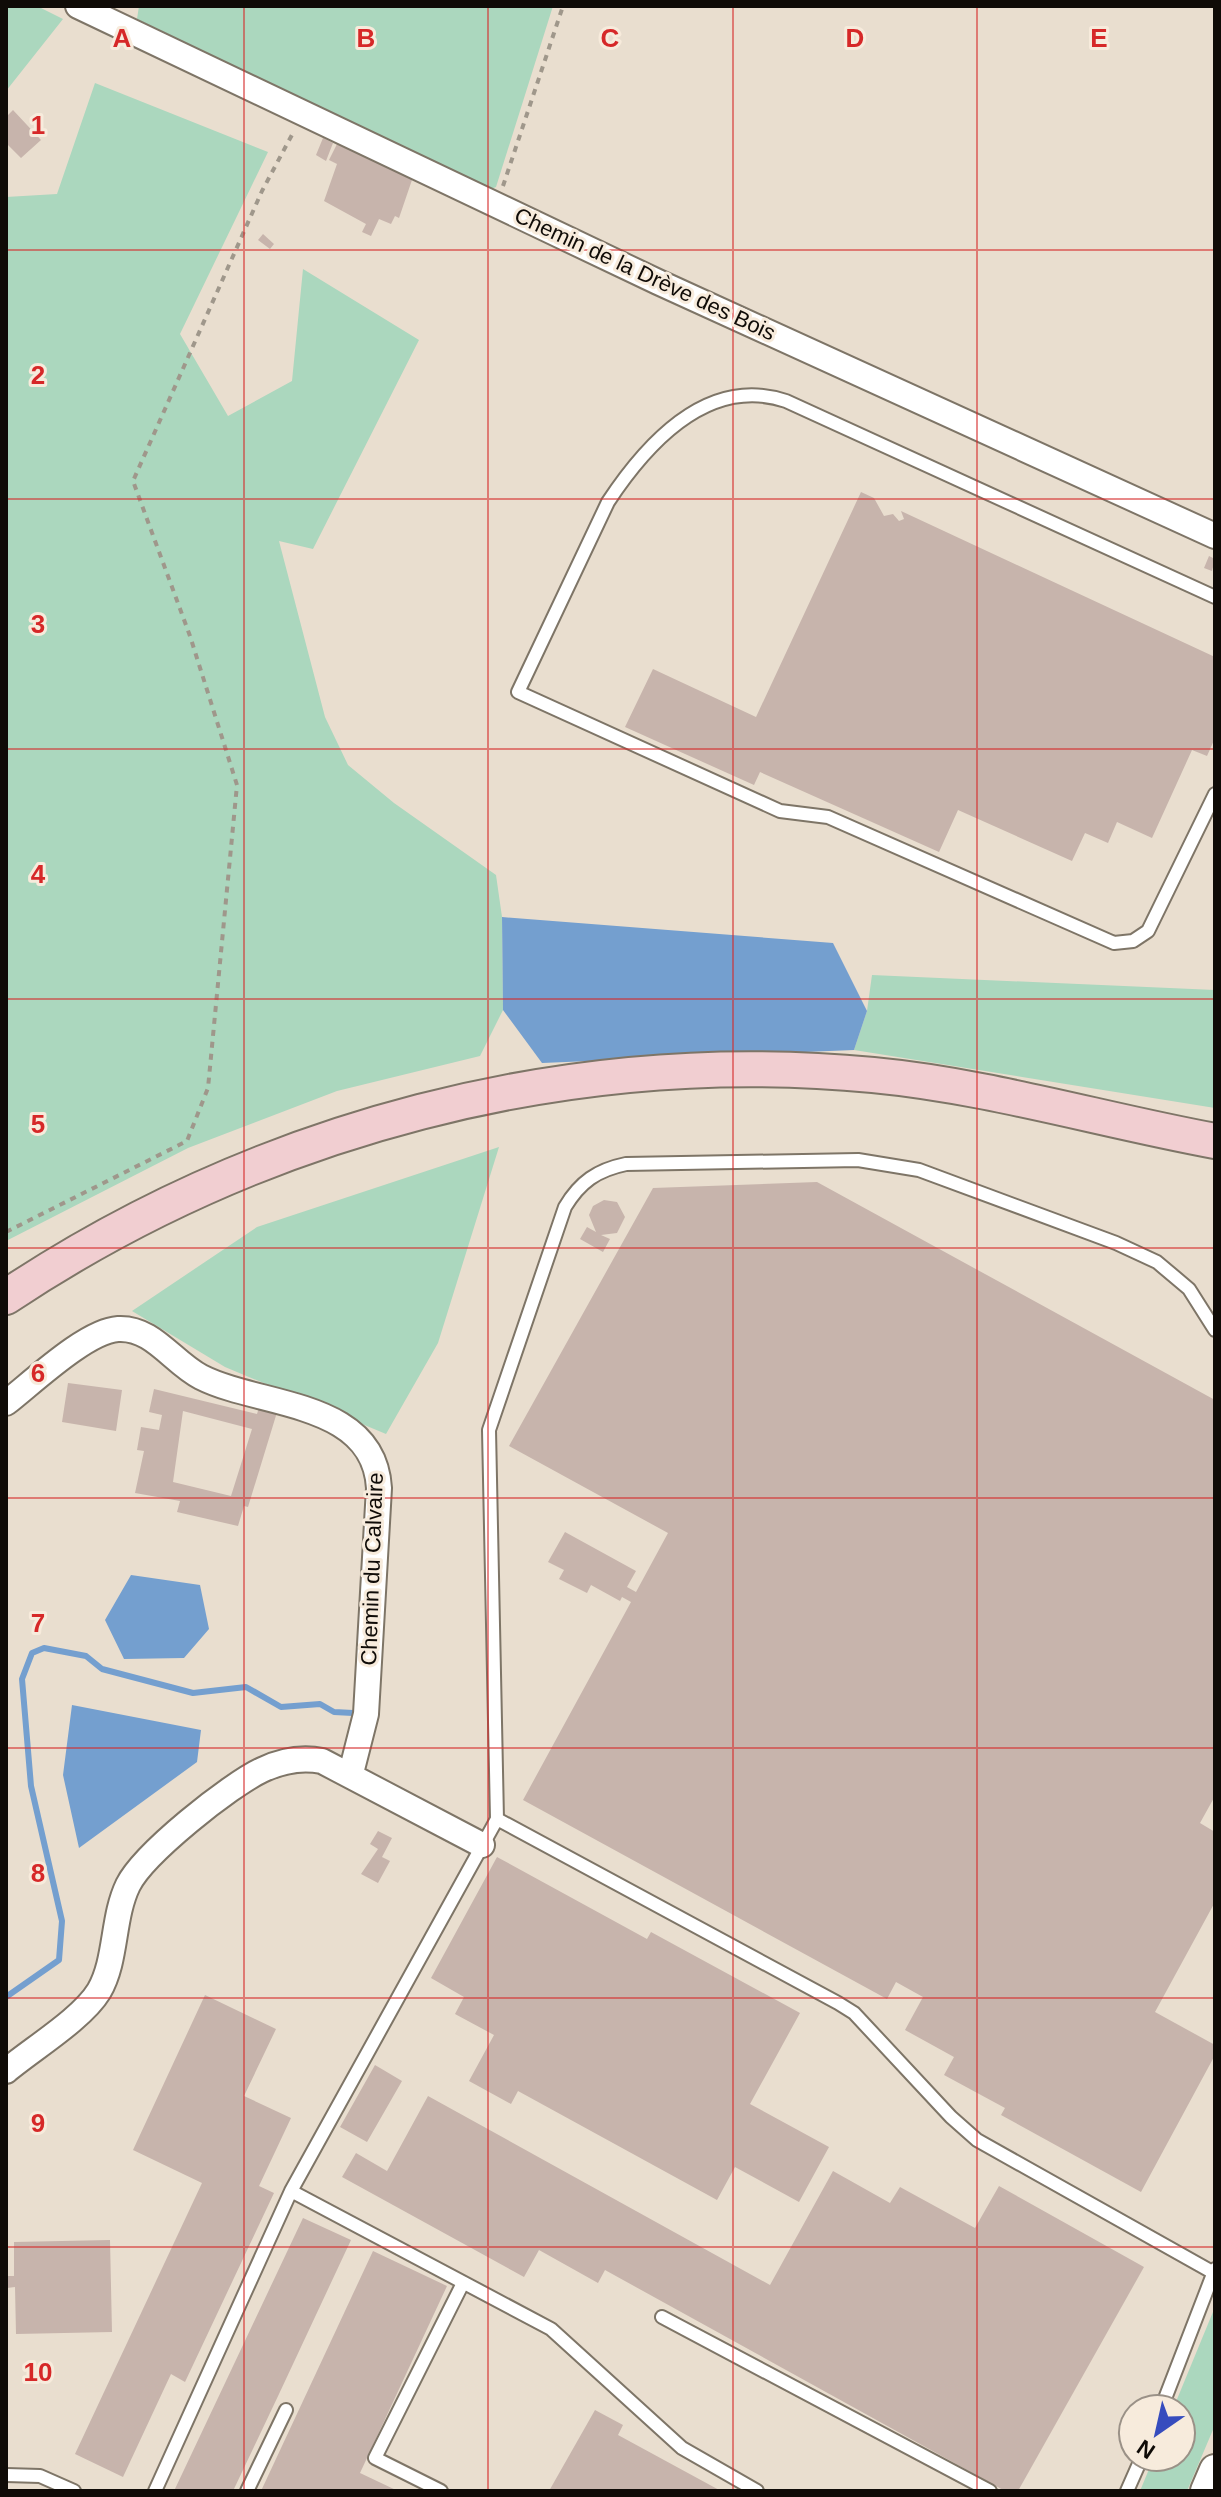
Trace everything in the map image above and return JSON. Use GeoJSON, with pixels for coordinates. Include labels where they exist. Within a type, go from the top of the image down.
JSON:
{"type":"FeatureCollection","features":[{"type":"Feature","properties":{"kind":"main road"},"geometry":{"type":"LineString","coordinates":[[6,1297],[146,1214],[326,1141],[433,1108],[540,1086],[655,1071],[761,1069],[874,1075],[964,1088],[1215,1141]]}},
{"type":"Feature","properties":{"kind":"main road"},"geometry":{"type":"LineString","coordinates":[[1105,1120],[1215,1158]]}},
{"type":"Feature","properties":{"kind":"main road"},"geometry":{"type":"LineString","coordinates":[[6,1321],[112,1247],[223,1182]]}},
{"type":"Feature","properties":{"kind":"street","name":"Chemin de la Drève des Bois"},"geometry":{"type":"LineString","coordinates":[[78,6],[931,408],[1215,536]]}},
{"type":"Feature","properties":{"kind":"street","name":"Chemin du Calvaire"},"geometry":{"type":"LineString","coordinates":[[6,1403],[96,1335],[125,1329],[150,1338],[200,1376],[306,1409],[343,1427],[368,1446],[377,1466],[379,1488],[366,1714],[351,1773]]}},
{"type":"Feature","properties":{"kind":"street"},"geometry":{"type":"LineString","coordinates":[[6,2071],[95,1996],[104,1978],[118,1913],[128,1884],[158,1849],[262,1770],[310,1759],[351,1773],[482,1845]]}},
{"type":"Feature","properties":{"kind":"street"},"geometry":{"type":"LineString","coordinates":[[1206,2491],[1215,2470]]}},
{"type":"Feature","properties":{"kind":"lane"},"geometry":{"type":"LineString","coordinates":[[1215,597],[786,401],[759,396],[731,398],[680,420],[660,437],[624,479],[608,502],[518,692],[780,811],[828,817],[1114,943],[1133,941],[1148,931],[1215,794]]}},
{"type":"Feature","properties":{"kind":"lane"},"geometry":{"type":"LineString","coordinates":[[155,2491],[291,2191],[497,1819],[489,1430],[565,1207],[584,1182],[597,1172],[626,1164],[858,1160],[919,1170],[1116,1243],[1157,1262],[1189,1289],[1215,1330]]}},
{"type":"Feature","properties":{"kind":"lane"},"geometry":{"type":"LineString","coordinates":[[497,1819],[854,2013],[951,2117],[977,2140],[1215,2271],[1167,2393]]}},
{"type":"Feature","properties":{"kind":"lane"},"geometry":{"type":"LineString","coordinates":[[291,2191],[551,2329],[682,2448],[757,2491]]}},
{"type":"Feature","properties":{"kind":"lane"},"geometry":{"type":"LineString","coordinates":[[441,2491],[375,2458],[463,2283]]}},
{"type":"Feature","properties":{"kind":"lane"},"geometry":{"type":"LineString","coordinates":[[662,2317],[990,2491]]}},
{"type":"Feature","properties":{"kind":"lane"},"geometry":{"type":"LineString","coordinates":[[247,2491],[286,2410]]}},
{"type":"Feature","properties":{"kind":"lane"},"geometry":{"type":"LineString","coordinates":[[6,2475],[40,2476],[74,2491]]}},
{"type":"Feature","properties":{"kind":"path"},"geometry":{"type":"LineString","coordinates":[[494,203],[506,181],[563,6]]}},
{"type":"Feature","properties":{"kind":"path"},"geometry":{"type":"LineString","coordinates":[[6,1232],[187,1141],[208,1088],[237,785],[190,636],[133,481],[262,191],[305,111]]}},
{"type":"Feature","properties":{"kind":"green space"},"geometry":{"type":"Polygon","coordinates":[[[6,6],[37,6],[63,19],[6,91],[6,6]]]}},
{"type":"Feature","properties":{"kind":"green space"},"geometry":{"type":"Polygon","coordinates":[[[139,6],[553,6],[496,187],[488,190],[137,19],[139,6]]]}},
{"type":"Feature","properties":{"kind":"green space"},"geometry":{"type":"Polygon","coordinates":[[[95,83],[268,152],[180,334],[228,416],[292,381],[303,269],[419,340],[313,549],[279,541],[325,717],[348,765],[394,803],[496,875],[502,917],[503,1010],[480,1056],[337,1091],[188,1148],[6,1241],[6,197],[57,194],[95,83]]]}},
{"type":"Feature","properties":{"kind":"green space"},"geometry":{"type":"Polygon","coordinates":[[[872,975],[1215,990],[1215,1108],[854,1050],[867,1011],[872,975]]]}},
{"type":"Feature","properties":{"kind":"green space"},"geometry":{"type":"Polygon","coordinates":[[[499,1147],[438,1343],[386,1434],[225,1367],[132,1311],[257,1227],[499,1147]]]}},
{"type":"Feature","properties":{"kind":"green space"},"geometry":{"type":"Polygon","coordinates":[[[1215,2307],[1215,2425],[1197,2467],[1197,2393],[1180,2393],[1215,2307]]]}},
{"type":"Feature","properties":{"kind":"green space"},"geometry":{"type":"Polygon","coordinates":[[[1147,2473],[1195,2473],[1187,2491],[1140,2491],[1147,2473]]]}},
{"type":"Feature","properties":{"kind":"water"},"geometry":{"type":"Polygon","coordinates":[[[502,917],[833,943],[867,1011],[854,1050],[542,1063],[503,1010],[502,917]]]}},
{"type":"Feature","properties":{"kind":"water"},"geometry":{"type":"Polygon","coordinates":[[[131,1575],[200,1585],[209,1629],[184,1658],[124,1659],[105,1620],[131,1575]]]}},
{"type":"Feature","properties":{"kind":"water"},"geometry":{"type":"Polygon","coordinates":[[[72,1705],[201,1730],[197,1762],[79,1848],[63,1775],[72,1705]]]}},
{"type":"Feature","properties":{"kind":"building"},"geometry":{"type":"Polygon","coordinates":[[[13,110],[41,140],[21,158],[6,143],[6,117],[13,110]]]}},
{"type":"Feature","properties":{"kind":"building"},"geometry":{"type":"Polygon","coordinates":[[[323,138],[333,143],[326,161],[316,155],[323,138]]]}},
{"type":"Feature","properties":{"kind":"building"},"geometry":{"type":"Polygon","coordinates":[[[337,144],[413,177],[399,218],[395,216],[391,224],[379,219],[371,236],[362,232],[366,224],[324,201],[337,164],[329,160],[337,144]]]}},
{"type":"Feature","properties":{"kind":"building"},"geometry":{"type":"Polygon","coordinates":[[[263,234],[274,244],[270,249],[258,240],[263,234]]]}},
{"type":"Feature","properties":{"kind":"building"},"geometry":{"type":"Polygon","coordinates":[[[861,492],[874,498],[884,516],[893,514],[899,521],[904,519],[901,511],[1215,657],[1215,738],[1207,756],[1192,750],[1152,838],[1117,822],[1108,843],[1085,833],[1072,861],[958,810],[939,852],[760,772],[754,785],[625,727],[653,669],[756,717],[861,492]]]}},
{"type":"Feature","properties":{"kind":"building"},"geometry":{"type":"Polygon","coordinates":[[[1209,556],[1215,559],[1212,571],[1204,568],[1209,556]]]}},
{"type":"Feature","properties":{"kind":"building"},"geometry":{"type":"Polygon","coordinates":[[[817,1182],[1215,1400],[1215,1796],[1200,1823],[1215,1832],[1215,1902],[1155,2012],[1215,2045],[1215,2055],[1141,2192],[1001,2115],[1005,2108],[944,2075],[954,2057],[905,2030],[923,1997],[896,1982],[887,1999],[523,1800],[631,1602],[622,1597],[620,1601],[591,1585],[587,1593],[559,1579],[564,1570],[548,1562],[565,1532],[636,1571],[627,1587],[636,1592],[668,1533],[509,1446],[653,1188],[817,1182]]]}},
{"type":"Feature","properties":{"kind":"building"},"geometry":{"type":"Polygon","coordinates":[[[604,1200],[617,1202],[625,1217],[617,1233],[601,1235],[610,1239],[603,1252],[580,1239],[587,1227],[596,1232],[589,1215],[593,1206],[604,1200]]]}},
{"type":"Feature","properties":{"kind":"building"},"geometry":{"type":"Polygon","coordinates":[[[68,1383],[122,1390],[116,1431],[62,1422],[68,1383]]]}},
{"type":"Feature","properties":{"kind":"building"},"geometry":{"type":"Polygon","coordinates":[[[154,1389],[257,1414],[260,1404],[278,1409],[248,1507],[244,1506],[238,1526],[177,1512],[180,1501],[135,1493],[144,1451],[137,1450],[141,1427],[159,1430],[162,1415],[149,1412],[154,1389]],[[183,1411],[173,1482],[231,1496],[252,1429],[183,1411]]]}},
{"type":"Feature","properties":{"kind":"building"},"geometry":{"type":"Polygon","coordinates":[[[378,1831],[392,1838],[382,1857],[390,1861],[378,1883],[361,1874],[378,1849],[370,1844],[378,1831]]]}},
{"type":"Feature","properties":{"kind":"building"},"geometry":{"type":"Polygon","coordinates":[[[497,1857],[647,1939],[651,1932],[800,2013],[750,2104],[829,2147],[799,2202],[735,2167],[717,2200],[518,2091],[511,2104],[469,2081],[494,2035],[455,2014],[464,1997],[431,1978],[497,1857]]]}},
{"type":"Feature","properties":{"kind":"building"},"geometry":{"type":"Polygon","coordinates":[[[205,1995],[276,2029],[244,2096],[291,2118],[259,2186],[274,2193],[185,2382],[171,2374],[123,2477],[75,2454],[202,2183],[133,2150],[205,1995]]]}},
{"type":"Feature","properties":{"kind":"building"},"geometry":{"type":"Polygon","coordinates":[[[375,2065],[402,2081],[367,2142],[340,2127],[375,2065]]]}},
{"type":"Feature","properties":{"kind":"building"},"geometry":{"type":"Polygon","coordinates":[[[428,2096],[770,2285],[833,2171],[890,2203],[900,2187],[975,2228],[999,2186],[1144,2267],[1018,2491],[1005,2491],[605,2270],[598,2283],[539,2250],[524,2277],[342,2177],[356,2153],[387,2171],[428,2096]]]}},
{"type":"Feature","properties":{"kind":"building"},"geometry":{"type":"Polygon","coordinates":[[[303,2218],[351,2240],[279,2394],[233,2491],[174,2491],[303,2218]]]}},
{"type":"Feature","properties":{"kind":"building"},"geometry":{"type":"Polygon","coordinates":[[[110,2240],[112,2332],[16,2334],[15,2287],[7,2288],[6,2276],[14,2276],[14,2242],[110,2240]]]}},
{"type":"Feature","properties":{"kind":"building"},"geometry":{"type":"Polygon","coordinates":[[[373,2251],[447,2286],[360,2473],[398,2491],[261,2491],[373,2251]]]}},
{"type":"Feature","properties":{"kind":"building"},"geometry":{"type":"Polygon","coordinates":[[[595,2410],[623,2425],[618,2435],[721,2491],[549,2491],[595,2410]]]}},
{"type":"Feature","properties":{"kind":"waterway"},"geometry":{"type":"LineString","coordinates":[[6,1997],[59,1960],[62,1921],[31,1786],[22,1679],[32,1653],[44,1648],[86,1656],[102,1669],[193,1693],[246,1687],[281,1707],[320,1704],[334,1712],[353,1713]]}}]}
